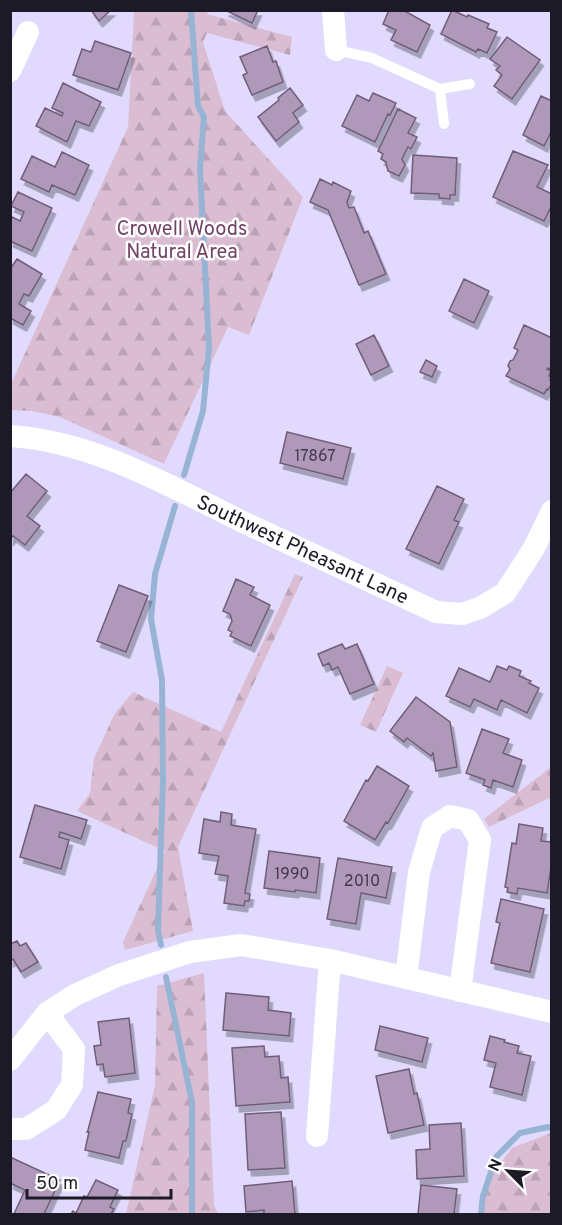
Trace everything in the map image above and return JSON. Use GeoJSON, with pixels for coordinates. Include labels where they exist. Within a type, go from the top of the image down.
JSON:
{"type":"FeatureCollection","features":[{"type":"Feature","properties":{"kind":"street"},"geometry":{"type":"LineString","coordinates":[[333,10],[336,50]]}},
{"type":"Feature","properties":{"kind":"street"},"geometry":{"type":"LineString","coordinates":[[10,71],[28,32]]}},
{"type":"Feature","properties":{"kind":"street","name":"Southwest Pheasant Lane"},"geometry":{"type":"LineString","coordinates":[[10,436],[45,440],[91,452],[139,472],[436,612],[462,614],[480,608],[505,593],[534,548],[552,511]]}},
{"type":"Feature","properties":{"kind":"street"},"geometry":{"type":"LineString","coordinates":[[406,978],[418,872],[432,828],[450,816],[468,820],[480,840],[460,991]]}},
{"type":"Feature","properties":{"kind":"street"},"geometry":{"type":"LineString","coordinates":[[10,1060],[47,1013],[75,995],[110,979],[190,952],[241,945],[330,960],[552,1012]]}},
{"type":"Feature","properties":{"kind":"street"},"geometry":{"type":"LineString","coordinates":[[317,1136],[330,960]]}},
{"type":"Feature","properties":{"kind":"street"},"geometry":{"type":"LineString","coordinates":[[10,1129],[26,1129],[56,1110],[72,1085],[74,1049],[47,1013]]}},
{"type":"Feature","properties":{"kind":"lane"},"geometry":{"type":"LineString","coordinates":[[336,50],[372,58],[440,90],[470,84]]}},
{"type":"Feature","properties":{"kind":"lane"},"geometry":{"type":"LineString","coordinates":[[440,90],[444,124]]}},
{"type":"Feature","properties":{"kind":"green space","name":"Crowell Woods Natural Area"},"geometry":{"type":"Polygon","coordinates":[[[134,11],[208,11],[207,14],[292,37],[290,55],[207,33],[203,42],[225,111],[303,197],[249,335],[228,327],[164,464],[60,417],[32,411],[11,410],[11,384],[128,127],[134,11]]]}},
{"type":"Feature","properties":{"kind":"green space"},"geometry":{"type":"Polygon","coordinates":[[[295,574],[303,577],[178,847],[193,931],[125,950],[123,942],[165,851],[77,811],[90,793],[94,758],[115,713],[133,692],[221,732],[295,574]]]}},
{"type":"Feature","properties":{"kind":"green space"},"geometry":{"type":"Polygon","coordinates":[[[387,666],[403,673],[376,732],[360,725],[387,666]]]}},
{"type":"Feature","properties":{"kind":"green space"},"geometry":{"type":"Polygon","coordinates":[[[551,767],[551,804],[549,798],[489,827],[484,819],[551,767]]]}},
{"type":"Feature","properties":{"kind":"green space"},"geometry":{"type":"Polygon","coordinates":[[[204,973],[214,1205],[218,1214],[126,1214],[155,1085],[157,986],[204,973]]]}},
{"type":"Feature","properties":{"kind":"green space"},"geometry":{"type":"Polygon","coordinates":[[[551,1133],[551,1214],[480,1214],[486,1182],[512,1148],[551,1133]]]}},
{"type":"Feature","properties":{"kind":"building"},"geometry":{"type":"Polygon","coordinates":[[[91,10],[111,10],[99,21],[91,10]]]}},
{"type":"Feature","properties":{"kind":"building"},"geometry":{"type":"Polygon","coordinates":[[[225,10],[258,10],[252,23],[225,10]]]}},
{"type":"Feature","properties":{"kind":"building"},"geometry":{"type":"Polygon","coordinates":[[[389,10],[403,10],[430,25],[417,52],[391,40],[396,30],[383,24],[389,10]]]}},
{"type":"Feature","properties":{"kind":"building"},"geometry":{"type":"Polygon","coordinates":[[[452,10],[489,24],[487,28],[497,32],[487,53],[478,49],[476,52],[441,34],[452,10]]]}},
{"type":"Feature","properties":{"kind":"building"},"geometry":{"type":"Polygon","coordinates":[[[507,37],[540,60],[512,99],[494,86],[502,75],[496,70],[500,66],[490,59],[507,37]]]}},
{"type":"Feature","properties":{"kind":"building"},"geometry":{"type":"Polygon","coordinates":[[[95,41],[131,53],[118,90],[73,75],[82,49],[91,52],[95,41]]]}},
{"type":"Feature","properties":{"kind":"building"},"geometry":{"type":"Polygon","coordinates":[[[267,46],[273,62],[276,61],[283,82],[252,95],[243,75],[247,73],[240,57],[267,46]]]}},
{"type":"Feature","properties":{"kind":"building"},"geometry":{"type":"Polygon","coordinates":[[[63,83],[101,102],[89,126],[76,121],[67,142],[36,126],[45,108],[62,116],[63,113],[52,108],[63,83]]]}},
{"type":"Feature","properties":{"kind":"building"},"geometry":{"type":"Polygon","coordinates":[[[290,88],[303,105],[293,113],[299,122],[276,141],[258,117],[290,88]]]}},
{"type":"Feature","properties":{"kind":"building"},"geometry":{"type":"Polygon","coordinates":[[[373,93],[396,103],[390,115],[388,114],[375,142],[342,126],[357,95],[369,101],[373,93]]]}},
{"type":"Feature","properties":{"kind":"building"},"geometry":{"type":"Polygon","coordinates":[[[541,96],[552,101],[552,130],[544,146],[523,135],[541,96]]]}},
{"type":"Feature","properties":{"kind":"building"},"geometry":{"type":"Polygon","coordinates":[[[398,109],[416,118],[408,133],[417,137],[411,149],[408,147],[402,159],[405,165],[399,176],[388,171],[386,162],[381,159],[383,154],[378,151],[398,109]]]}},
{"type":"Feature","properties":{"kind":"building"},"geometry":{"type":"Polygon","coordinates":[[[513,151],[548,165],[537,187],[552,194],[552,205],[544,221],[493,197],[513,151]]]}},
{"type":"Feature","properties":{"kind":"building"},"geometry":{"type":"Polygon","coordinates":[[[62,152],[89,165],[75,195],[52,185],[49,192],[21,179],[32,156],[55,167],[62,152]]]}},
{"type":"Feature","properties":{"kind":"building"},"geometry":{"type":"Polygon","coordinates":[[[413,155],[457,158],[455,195],[450,195],[450,199],[439,198],[439,194],[411,193],[413,155]]]}},
{"type":"Feature","properties":{"kind":"building"},"geometry":{"type":"Polygon","coordinates":[[[320,179],[332,185],[333,182],[351,191],[347,202],[349,208],[354,207],[364,233],[368,231],[386,274],[359,285],[328,210],[310,202],[320,179]]]}},
{"type":"Feature","properties":{"kind":"building"},"geometry":{"type":"Polygon","coordinates":[[[18,192],[52,208],[32,251],[10,241],[10,216],[20,221],[24,212],[11,206],[18,192]]]}},
{"type":"Feature","properties":{"kind":"building"},"geometry":{"type":"Polygon","coordinates":[[[17,259],[42,274],[29,296],[24,294],[19,304],[31,311],[23,325],[10,318],[10,269],[17,259]]]}},
{"type":"Feature","properties":{"kind":"building"},"geometry":{"type":"Polygon","coordinates":[[[464,279],[489,291],[474,323],[449,311],[464,279]]]}},
{"type":"Feature","properties":{"kind":"building"},"geometry":{"type":"Polygon","coordinates":[[[524,325],[552,338],[552,370],[547,369],[551,371],[549,376],[552,383],[544,394],[506,376],[510,369],[508,366],[510,361],[513,360],[518,350],[514,348],[524,325]]]}},
{"type":"Feature","properties":{"kind":"building"},"geometry":{"type":"Polygon","coordinates":[[[374,335],[389,366],[371,375],[356,344],[374,335]]]}},
{"type":"Feature","properties":{"kind":"building"},"geometry":{"type":"Polygon","coordinates":[[[426,360],[437,366],[432,377],[420,372],[426,360]]]}},
{"type":"Feature","properties":{"kind":"building"},"geometry":{"type":"Polygon","coordinates":[[[287,432],[351,448],[343,479],[280,463],[287,432]]]}},
{"type":"Feature","properties":{"kind":"building"},"geometry":{"type":"Polygon","coordinates":[[[26,474],[47,491],[27,516],[40,526],[25,545],[13,536],[10,539],[10,493],[26,474]]]}},
{"type":"Feature","properties":{"kind":"building"},"geometry":{"type":"Polygon","coordinates":[[[437,486],[464,499],[454,520],[459,522],[439,564],[406,549],[437,486]]]}},
{"type":"Feature","properties":{"kind":"building"},"geometry":{"type":"Polygon","coordinates":[[[236,579],[254,587],[250,595],[270,605],[251,646],[230,636],[232,632],[228,630],[232,621],[230,614],[223,611],[236,579]]]}},
{"type":"Feature","properties":{"kind":"building"},"geometry":{"type":"Polygon","coordinates":[[[119,585],[148,596],[126,652],[97,641],[119,585]]]}},
{"type":"Feature","properties":{"kind":"building"},"geometry":{"type":"Polygon","coordinates":[[[342,644],[345,649],[357,644],[374,684],[350,694],[338,667],[332,670],[329,663],[323,666],[318,654],[342,644]]]}},
{"type":"Feature","properties":{"kind":"building"},"geometry":{"type":"Polygon","coordinates":[[[497,666],[507,670],[509,666],[521,671],[519,676],[531,681],[529,683],[539,688],[527,713],[501,700],[497,710],[474,699],[470,707],[446,696],[459,668],[490,682],[497,666]]]}},
{"type":"Feature","properties":{"kind":"building"},"geometry":{"type":"Polygon","coordinates":[[[416,697],[450,722],[457,767],[436,771],[433,753],[431,756],[407,738],[404,742],[390,731],[416,697]]]}},
{"type":"Feature","properties":{"kind":"building"},"geometry":{"type":"Polygon","coordinates":[[[482,729],[509,739],[503,753],[522,760],[513,787],[493,780],[491,788],[483,785],[485,780],[466,773],[482,729]]]}},
{"type":"Feature","properties":{"kind":"building"},"geometry":{"type":"Polygon","coordinates":[[[377,766],[409,786],[388,823],[386,822],[375,840],[344,821],[366,780],[368,781],[377,766]]]}},
{"type":"Feature","properties":{"kind":"building"},"geometry":{"type":"Polygon","coordinates":[[[35,805],[87,820],[81,839],[60,832],[59,837],[69,840],[61,869],[20,857],[35,805]]]}},
{"type":"Feature","properties":{"kind":"building"},"geometry":{"type":"Polygon","coordinates":[[[221,812],[232,814],[231,825],[256,829],[245,893],[250,894],[249,901],[245,901],[244,906],[224,903],[228,876],[215,874],[219,856],[199,853],[204,819],[220,822],[221,812]]]}},
{"type":"Feature","properties":{"kind":"building"},"geometry":{"type":"Polygon","coordinates":[[[519,824],[543,828],[541,841],[552,842],[552,861],[547,893],[518,888],[517,894],[507,892],[508,888],[505,887],[512,843],[516,844],[519,824]]]}},
{"type":"Feature","properties":{"kind":"building"},"geometry":{"type":"Polygon","coordinates":[[[269,851],[320,858],[316,893],[264,888],[269,851]]]}},
{"type":"Feature","properties":{"kind":"building"},"geometry":{"type":"Polygon","coordinates":[[[338,858],[392,867],[386,898],[361,893],[356,924],[327,919],[338,858]]]}},
{"type":"Feature","properties":{"kind":"building"},"geometry":{"type":"Polygon","coordinates":[[[501,899],[544,909],[530,972],[491,963],[500,923],[496,922],[501,899]]]}},
{"type":"Feature","properties":{"kind":"building"},"geometry":{"type":"Polygon","coordinates":[[[17,941],[20,946],[26,943],[38,962],[21,972],[13,959],[10,961],[10,944],[17,941]]]}},
{"type":"Feature","properties":{"kind":"building"},"geometry":{"type":"Polygon","coordinates":[[[226,993],[269,997],[268,1010],[291,1013],[289,1036],[223,1030],[226,993]]]}},
{"type":"Feature","properties":{"kind":"building"},"geometry":{"type":"Polygon","coordinates":[[[129,1018],[135,1073],[105,1077],[103,1064],[97,1065],[94,1046],[101,1045],[98,1022],[129,1018]]]}},
{"type":"Feature","properties":{"kind":"building"},"geometry":{"type":"Polygon","coordinates":[[[380,1026],[428,1038],[422,1062],[375,1050],[380,1026]]]}},
{"type":"Feature","properties":{"kind":"building"},"geometry":{"type":"Polygon","coordinates":[[[490,1036],[519,1046],[517,1053],[531,1056],[522,1095],[490,1087],[496,1063],[484,1060],[490,1036]]]}},
{"type":"Feature","properties":{"kind":"building"},"geometry":{"type":"Polygon","coordinates":[[[264,1046],[265,1057],[279,1056],[281,1078],[288,1077],[290,1102],[236,1106],[232,1048],[264,1046]]]}},
{"type":"Feature","properties":{"kind":"building"},"geometry":{"type":"Polygon","coordinates":[[[409,1069],[424,1125],[388,1133],[376,1076],[409,1069]]]}},
{"type":"Feature","properties":{"kind":"building"},"geometry":{"type":"Polygon","coordinates":[[[98,1092],[131,1099],[128,1113],[132,1114],[126,1141],[123,1141],[119,1158],[85,1150],[89,1132],[87,1132],[98,1092]]]}},
{"type":"Feature","properties":{"kind":"building"},"geometry":{"type":"Polygon","coordinates":[[[281,1112],[285,1168],[248,1170],[245,1114],[281,1112]]]}},
{"type":"Feature","properties":{"kind":"building"},"geometry":{"type":"Polygon","coordinates":[[[461,1123],[464,1176],[417,1179],[416,1150],[430,1149],[429,1125],[461,1123]]]}},
{"type":"Feature","properties":{"kind":"building"},"geometry":{"type":"Polygon","coordinates":[[[10,1157],[60,1180],[44,1214],[14,1214],[25,1190],[10,1183],[10,1157]]]}},
{"type":"Feature","properties":{"kind":"building"},"geometry":{"type":"Polygon","coordinates":[[[96,1180],[118,1190],[110,1207],[114,1209],[111,1214],[71,1214],[73,1211],[76,1213],[84,1196],[87,1197],[96,1180]]]}},
{"type":"Feature","properties":{"kind":"building"},"geometry":{"type":"Polygon","coordinates":[[[292,1181],[295,1214],[264,1214],[264,1210],[246,1212],[244,1186],[292,1181]]]}},
{"type":"Feature","properties":{"kind":"building"},"geometry":{"type":"Polygon","coordinates":[[[421,1185],[457,1189],[454,1214],[418,1214],[421,1185]]]}},
{"type":"Feature","properties":{"kind":"waterway"},"geometry":{"type":"LineString","coordinates":[[184,475],[203,411],[209,348],[200,168],[204,117],[198,106],[191,10]]}},
{"type":"Feature","properties":{"kind":"waterway"},"geometry":{"type":"LineString","coordinates":[[161,945],[158,930],[163,781],[162,680],[151,619],[155,574],[175,506]]}},
{"type":"Feature","properties":{"kind":"waterway"},"geometry":{"type":"LineString","coordinates":[[166,977],[192,1102],[192,1214]]}},
{"type":"Feature","properties":{"kind":"waterway"},"geometry":{"type":"LineString","coordinates":[[481,1214],[483,1196],[496,1157],[520,1133],[552,1128]]}}]}
